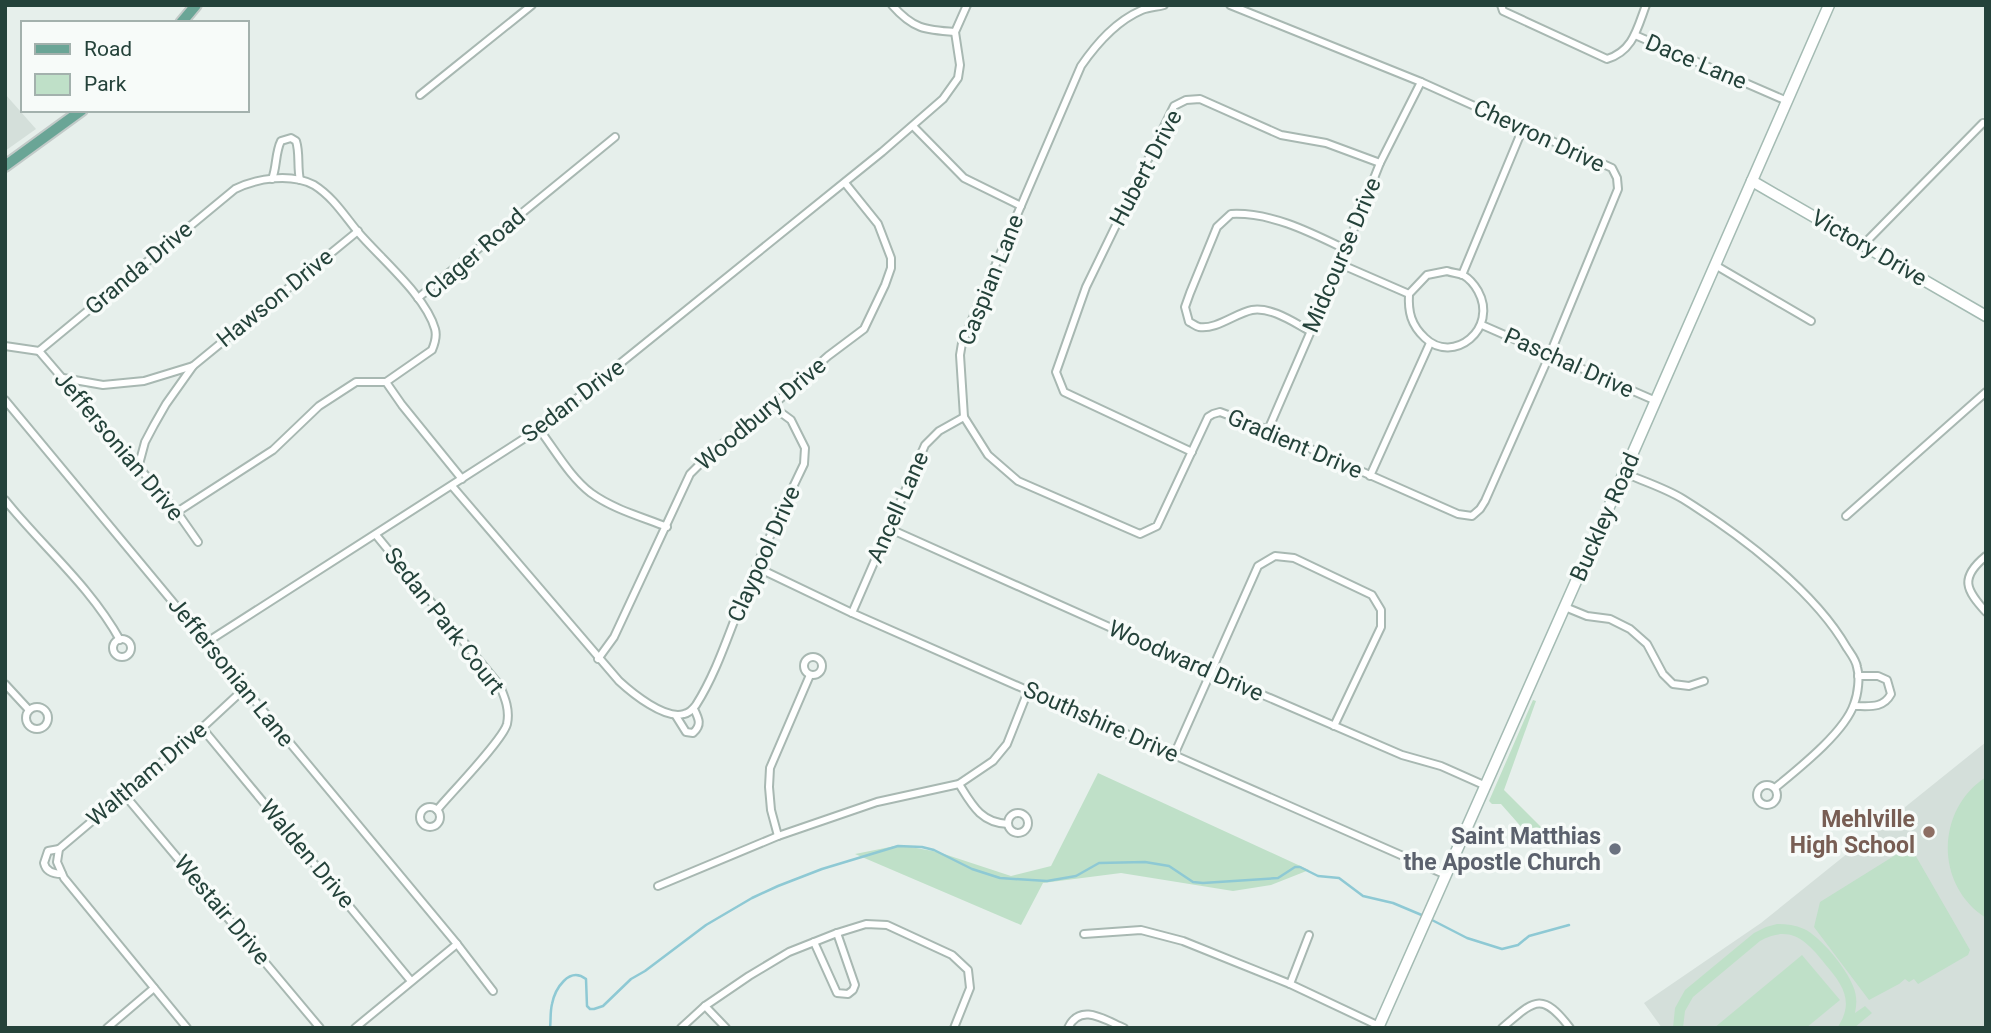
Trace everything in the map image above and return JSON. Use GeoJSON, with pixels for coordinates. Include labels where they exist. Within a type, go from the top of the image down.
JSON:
{"type":"FeatureCollection","features":[{"type":"Feature","properties":{"kind":"main road"},"geometry":{"type":"LineString","coordinates":[[183,21],[195,5]]}},
{"type":"Feature","properties":{"kind":"main road"},"geometry":{"type":"LineString","coordinates":[[5,166],[79,112]]}},
{"type":"Feature","properties":{"kind":"street"},"geometry":{"type":"LineString","coordinates":[[421,95],[531,5]]}},
{"type":"Feature","properties":{"kind":"street"},"geometry":{"type":"LineString","coordinates":[[892,5],[906,21],[928,30],[955,32],[967,5]]}},
{"type":"Feature","properties":{"kind":"street"},"geometry":{"type":"LineString","coordinates":[[1143,7],[1164,5]]}},
{"type":"Feature","properties":{"kind":"street","name":"Chevron Drive"},"geometry":{"type":"LineString","coordinates":[[1230,5],[1420,82],[1523,128],[1612,168],[1617,178],[1618,189],[1550,354],[1485,502],[1472,516]]}},
{"type":"Feature","properties":{"kind":"street","name":"Dace Lane"},"geometry":{"type":"LineString","coordinates":[[1501,5],[1503,11],[1607,59],[1620,55],[1635,36],[1787,101]]}},
{"type":"Feature","properties":{"kind":"street"},"geometry":{"type":"LineString","coordinates":[[1635,36],[1646,5]]}},
{"type":"Feature","properties":{"kind":"street","name":"Buckley Road"},"geometry":{"type":"LineString","coordinates":[[1379,1027],[1829,5]]}},
{"type":"Feature","properties":{"kind":"street","name":"Caspian Lane"},"geometry":{"type":"LineString","coordinates":[[1140,534],[1018,481],[988,455],[964,417],[960,355],[962,343],[1081,66],[1094,47],[1112,29],[1143,7]]}},
{"type":"Feature","properties":{"kind":"street","name":"Sedan Drive"},"geometry":{"type":"LineString","coordinates":[[207,642],[540,429],[845,183],[943,99],[958,78],[960,52],[955,32]]}},
{"type":"Feature","properties":{"kind":"street","name":"Midcourse Drive"},"geometry":{"type":"LineString","coordinates":[[1268,430],[1340,264],[1380,163],[1420,82]]}},
{"type":"Feature","properties":{"kind":"street","name":"Hubert Drive"},"geometry":{"type":"LineString","coordinates":[[1192,452],[1064,392],[1056,372],[1086,287],[1174,106],[1186,100],[1200,99],[1281,135],[1326,143],[1380,163]]}},
{"type":"Feature","properties":{"kind":"street"},"geometry":{"type":"LineString","coordinates":[[1863,245],[1983,123]]}},
{"type":"Feature","properties":{"kind":"street"},"geometry":{"type":"LineString","coordinates":[[914,125],[964,178],[1021,205]]}},
{"type":"Feature","properties":{"kind":"street"},"geometry":{"type":"LineString","coordinates":[[1462,275],[1523,128]]}},
{"type":"Feature","properties":{"kind":"street","name":"Clager Road"},"geometry":{"type":"LineString","coordinates":[[386,382],[432,350],[435,330],[418,298],[615,137]]}},
{"type":"Feature","properties":{"kind":"street"},"geometry":{"type":"LineString","coordinates":[[272,179],[276,169],[278,146],[281,141],[291,138],[296,141],[297,146],[299,180]]}},
{"type":"Feature","properties":{"kind":"street","name":"Granda Drive"},"geometry":{"type":"LineString","coordinates":[[39,351],[235,189],[252,182],[272,179],[299,180],[314,186],[339,206],[418,298]]}},
{"type":"Feature","properties":{"kind":"street","name":"Victory Drive"},"geometry":{"type":"LineString","coordinates":[[1752,181],[1986,316]]}},
{"type":"Feature","properties":{"kind":"street","name":"Woodbury Drive"},"geometry":{"type":"LineString","coordinates":[[598,659],[614,637],[690,474],[713,451],[772,406],[863,329],[889,277],[891,258],[878,224],[845,183]]}},
{"type":"Feature","properties":{"kind":"street"},"geometry":{"type":"LineString","coordinates":[[1310,331],[1272,312],[1262,310],[1251,310],[1217,324],[1199,327],[1189,322],[1185,307],[1217,228],[1231,214],[1248,213],[1304,229],[1345,249]]}},
{"type":"Feature","properties":{"kind":"street","name":"Hawson Drive"},"geometry":{"type":"LineString","coordinates":[[138,468],[145,442],[154,425],[193,366],[358,231]]}},
{"type":"Feature","properties":{"kind":"street"},"geometry":{"type":"LineString","coordinates":[[1340,264],[1409,294]]}},
{"type":"Feature","properties":{"kind":"street"},"geometry":{"type":"LineString","coordinates":[[1715,265],[1811,321]]}},
{"type":"Feature","properties":{"kind":"street"},"geometry":{"type":"LineString","coordinates":[[1447,271],[1462,275],[1475,285],[1482,299],[1482,325],[1466,343],[1445,348],[1430,343],[1410,319],[1409,294],[1427,275],[1447,271]]}},
{"type":"Feature","properties":{"kind":"street","name":"Paschal Drive"},"geometry":{"type":"LineString","coordinates":[[1482,325],[1656,401]]}},
{"type":"Feature","properties":{"kind":"street"},"geometry":{"type":"LineString","coordinates":[[1370,475],[1430,343]]}},
{"type":"Feature","properties":{"kind":"street"},"geometry":{"type":"LineString","coordinates":[[5,345],[39,351]]}},
{"type":"Feature","properties":{"kind":"street","name":"Jeffersonian Drive"},"geometry":{"type":"LineString","coordinates":[[39,351],[177,512],[198,542]]}},
{"type":"Feature","properties":{"kind":"street","name":"Hawson Drive"},"geometry":{"type":"LineString","coordinates":[[63,378],[103,385],[145,381],[193,366]]}},
{"type":"Feature","properties":{"kind":"street"},"geometry":{"type":"LineString","coordinates":[[177,512],[273,450],[319,406],[356,382],[386,382],[462,479]]}},
{"type":"Feature","properties":{"kind":"street"},"geometry":{"type":"LineString","coordinates":[[1846,516],[1986,391]]}},
{"type":"Feature","properties":{"kind":"street","name":"Jeffersonian Lane"},"geometry":{"type":"LineString","coordinates":[[5,400],[457,944]]}},
{"type":"Feature","properties":{"kind":"street","name":"Claypool Drive"},"geometry":{"type":"LineString","coordinates":[[452,486],[598,659],[634,695],[676,716],[686,732],[693,733],[699,721],[694,709],[707,686],[806,456],[805,448],[791,420],[772,406]]}},
{"type":"Feature","properties":{"kind":"street","name":"Gradient Drive"},"geometry":{"type":"LineString","coordinates":[[1140,534],[1157,526],[1208,417],[1220,412],[1268,430],[1458,514],[1472,516]]}},
{"type":"Feature","properties":{"kind":"street","name":"Ancell Lane"},"geometry":{"type":"LineString","coordinates":[[852,613],[925,445],[939,431],[964,417]]}},
{"type":"Feature","properties":{"kind":"street"},"geometry":{"type":"LineString","coordinates":[[540,429],[576,479],[592,494],[667,527]]}},
{"type":"Feature","properties":{"kind":"street"},"geometry":{"type":"LineString","coordinates":[[1624,473],[1680,497],[1738,535],[1811,601],[1840,635],[1857,666],[1854,706],[1830,740],[1775,788]]}},
{"type":"Feature","properties":{"kind":"street"},"geometry":{"type":"LineString","coordinates":[[5,500],[107,616],[120,640]]}},
{"type":"Feature","properties":{"kind":"street","name":"Woodward Drive"},"geometry":{"type":"LineString","coordinates":[[888,528],[1334,726],[1486,786]]}},
{"type":"Feature","properties":{"kind":"street","name":"Sedan Park Court"},"geometry":{"type":"LineString","coordinates":[[376,535],[500,686],[508,704],[507,725],[437,810]]}},
{"type":"Feature","properties":{"kind":"street"},"geometry":{"type":"LineString","coordinates":[[1174,755],[1258,566],[1275,556],[1294,558],[1372,595],[1381,610],[1381,627],[1334,726]]}},
{"type":"Feature","properties":{"kind":"street"},"geometry":{"type":"LineString","coordinates":[[1986,556],[1974,565],[1969,578],[1970,594],[1986,612]]}},
{"type":"Feature","properties":{"kind":"street","name":"Southshire Drive"},"geometry":{"type":"LineString","coordinates":[[756,567],[852,613],[1446,875]]}},
{"type":"Feature","properties":{"kind":"street"},"geometry":{"type":"LineString","coordinates":[[1565,607],[1610,619],[1630,629],[1647,644],[1663,674],[1673,684],[1689,686],[1704,681]]}},
{"type":"Feature","properties":{"kind":"street"},"geometry":{"type":"LineString","coordinates":[[778,836],[771,810],[770,768],[810,675]]}},
{"type":"Feature","properties":{"kind":"street"},"geometry":{"type":"LineString","coordinates":[[1854,706],[1880,706],[1891,694],[1887,680],[1878,676],[1858,676]]}},
{"type":"Feature","properties":{"kind":"street"},"geometry":{"type":"LineString","coordinates":[[5,684],[29,710]]}},
{"type":"Feature","properties":{"kind":"street","name":"Waltham Drive"},"geometry":{"type":"LineString","coordinates":[[60,849],[244,689]]}},
{"type":"Feature","properties":{"kind":"street"},"geometry":{"type":"LineString","coordinates":[[658,886],[778,836],[877,802],[959,784],[993,761],[1007,744],[1028,691]]}},
{"type":"Feature","properties":{"kind":"street"},"geometry":{"type":"LineString","coordinates":[[676,716],[694,709]]}},
{"type":"Feature","properties":{"kind":"street","name":"Walden Drive"},"geometry":{"type":"LineString","coordinates":[[202,728],[411,981]]}},
{"type":"Feature","properties":{"kind":"street"},"geometry":{"type":"LineString","coordinates":[[959,784],[971,805],[987,820],[1008,824]]}},
{"type":"Feature","properties":{"kind":"street","name":"Westair Drive"},"geometry":{"type":"LineString","coordinates":[[123,793],[320,1028]]}},
{"type":"Feature","properties":{"kind":"street"},"geometry":{"type":"LineString","coordinates":[[62,874],[47,870],[44,863],[48,851],[60,849],[57,862],[62,874],[187,1028]]}},
{"type":"Feature","properties":{"kind":"street"},"geometry":{"type":"LineString","coordinates":[[681,1028],[705,1006],[789,953],[866,924],[887,925],[952,955],[968,970],[970,988],[954,1028]]}},
{"type":"Feature","properties":{"kind":"street"},"geometry":{"type":"LineString","coordinates":[[1084,934],[1141,930],[1183,941],[1290,984],[1379,1027]]}},
{"type":"Feature","properties":{"kind":"street"},"geometry":{"type":"LineString","coordinates":[[814,942],[836,993],[848,995],[855,985],[837,933]]}},
{"type":"Feature","properties":{"kind":"street"},"geometry":{"type":"LineString","coordinates":[[1290,984],[1309,935]]}},
{"type":"Feature","properties":{"kind":"street"},"geometry":{"type":"LineString","coordinates":[[355,1028],[457,944],[493,990]]}},
{"type":"Feature","properties":{"kind":"street"},"geometry":{"type":"LineString","coordinates":[[107,1028],[153,988]]}},
{"type":"Feature","properties":{"kind":"street"},"geometry":{"type":"LineString","coordinates":[[1502,1028],[1526,1008],[1537,1004],[1549,1004],[1570,1028]]}},
{"type":"Feature","properties":{"kind":"street"},"geometry":{"type":"LineString","coordinates":[[705,1006],[726,1028]]}},
{"type":"Feature","properties":{"kind":"street"},"geometry":{"type":"LineString","coordinates":[[1068,1028],[1072,1020],[1079,1015],[1090,1014],[1124,1028]]}},
{"type":"Feature","properties":{"kind":"shaded area"},"geometry":{"type":"Polygon","coordinates":[[[5,94],[36,129],[5,151],[5,94]]]}},
{"type":"Feature","properties":{"kind":"shaded area","name":"Mehlville High School"},"geometry":{"type":"Polygon","coordinates":[[[1986,742],[1986,1028],[1662,1028],[1644,1003],[1761,923],[1986,742]]]}},
{"type":"Feature","properties":{"kind":"green space"},"geometry":{"type":"Polygon","coordinates":[[[1533,700],[1536,701],[1504,790],[1546,832],[1545,837],[1533,840],[1501,804],[1492,804],[1489,801],[1533,700]]]}},
{"type":"Feature","properties":{"kind":"green space"},"geometry":{"type":"Polygon","coordinates":[[[1098,773],[1309,870],[1271,885],[1233,891],[1121,873],[1043,883],[1021,925],[855,854],[900,845],[938,852],[1011,876],[1051,866],[1098,773]]]}},
{"type":"Feature","properties":{"kind":"green space"},"geometry":{"type":"Polygon","coordinates":[[[1986,777],[1986,918],[1969,904],[1957,887],[1950,868],[1948,848],[1950,828],[1957,808],[1969,791],[1986,777]]]}},
{"type":"Feature","properties":{"kind":"green space"},"geometry":{"type":"Polygon","coordinates":[[[1910,846],[1970,950],[1968,955],[1918,984],[1914,979],[1909,982],[1905,979],[1869,1000],[1814,927],[1820,902],[1910,846]]]}},
{"type":"Feature","properties":{"kind":"green space"},"geometry":{"type":"Polygon","coordinates":[[[1777,924],[1801,928],[1818,938],[1850,979],[1856,996],[1855,1013],[1865,1006],[1872,1013],[1854,1028],[1837,1028],[1846,1002],[1837,979],[1804,942],[1797,937],[1780,934],[1760,941],[1693,997],[1685,1011],[1683,1028],[1673,1028],[1675,1008],[1685,990],[1754,933],[1777,924]]]}},
{"type":"Feature","properties":{"kind":"green space"},"geometry":{"type":"Polygon","coordinates":[[[1802,955],[1840,1000],[1806,1028],[1714,1028],[1802,955]]]}},
{"type":"Feature","properties":{"kind":"waterway"},"geometry":{"type":"LineString","coordinates":[[550,1028],[554,998],[569,977],[574,975],[586,979],[587,1006],[590,1009],[603,1006],[631,979],[706,925],[752,898],[822,869],[898,846],[934,850],[972,869],[1000,878],[1047,881],[1076,876],[1099,863],[1145,862],[1169,866],[1193,882],[1203,883],[1278,878],[1295,867],[1300,867],[1318,876],[1339,878],[1363,896],[1393,903],[1424,916]]}},
{"type":"Feature","properties":{"kind":"waterway"},"geometry":{"type":"LineString","coordinates":[[1430,919],[1467,938],[1502,949],[1518,945],[1529,936],[1569,925]]}},
{"type":"Feature","properties":{"kind":"place","name":"Mehlville High School"},"geometry":{"type":"Point","coordinates":[1929,832]}},
{"type":"Feature","properties":{"kind":"place","name":"Saint Matthias the Apostle Church"},"geometry":{"type":"Point","coordinates":[1615,849]}}]}
